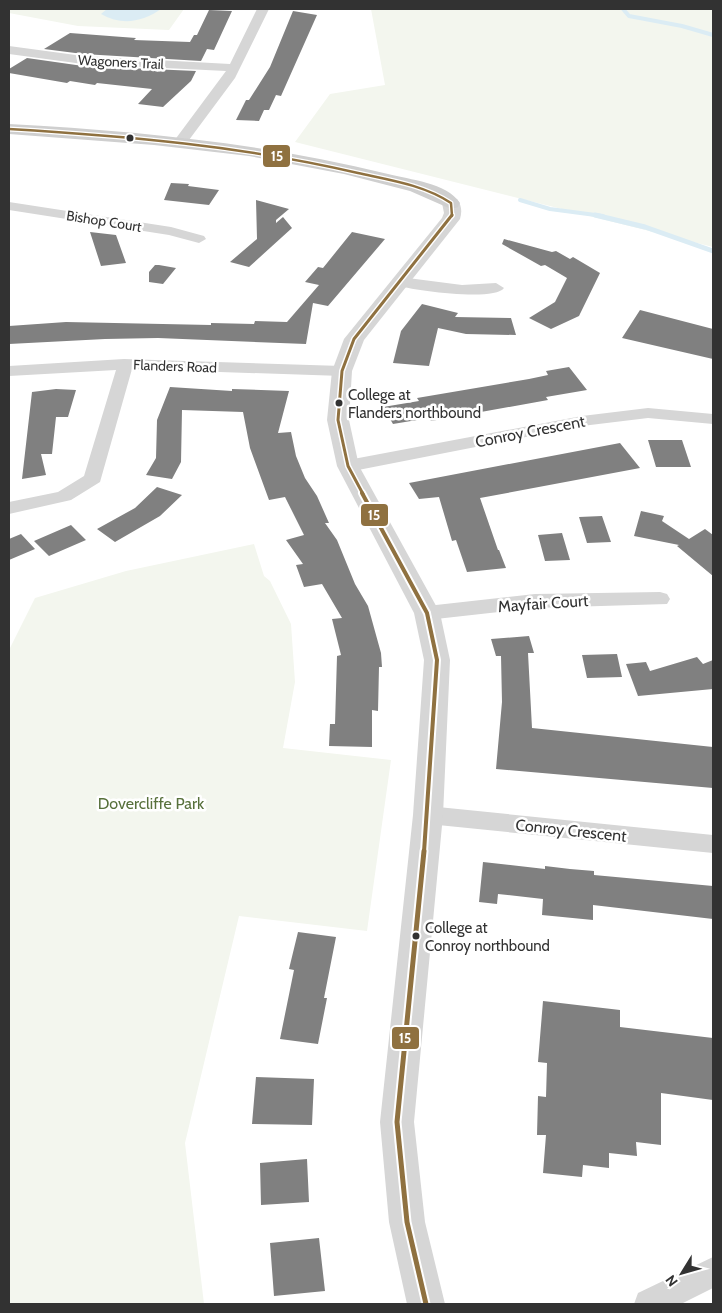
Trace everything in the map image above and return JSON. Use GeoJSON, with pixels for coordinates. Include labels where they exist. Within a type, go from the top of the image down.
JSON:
{"type":"FeatureCollection","features":[{"type":"Feature","properties":{"kind":"main road"},"geometry":{"type":"LineString","coordinates":[[9,129],[181,141],[289,158],[374,176],[435,193],[451,203]]}},
{"type":"Feature","properties":{"kind":"street"},"geometry":{"type":"LineString","coordinates":[[181,141],[234,68],[263,9]]}},
{"type":"Feature","properties":{"kind":"street","name":"Wagoners Trail"},"geometry":{"type":"LineString","coordinates":[[9,50],[83,60],[234,68]]}},
{"type":"Feature","properties":{"kind":"street"},"geometry":{"type":"LineString","coordinates":[[426,1304],[406,1222],[397,1122],[428,815],[437,660],[427,613],[348,466],[338,420],[342,370],[354,339],[451,219],[453,213],[451,203]]}},
{"type":"Feature","properties":{"kind":"street","name":"Bishop Court"},"geometry":{"type":"LineString","coordinates":[[9,206],[171,231],[199,239]]}},
{"type":"Feature","properties":{"kind":"street"},"geometry":{"type":"LineString","coordinates":[[400,282],[462,290],[496,288]]}},
{"type":"Feature","properties":{"kind":"street"},"geometry":{"type":"LineString","coordinates":[[9,508],[67,496],[82,488],[93,478],[124,373],[124,364]]}},
{"type":"Feature","properties":{"kind":"street","name":"Flanders Road"},"geometry":{"type":"LineString","coordinates":[[9,371],[124,364],[342,370]]}},
{"type":"Feature","properties":{"kind":"street","name":"Conroy Crescent"},"geometry":{"type":"LineString","coordinates":[[348,466],[582,421],[648,413],[713,418]]}},
{"type":"Feature","properties":{"kind":"street","name":"Mayfair Court"},"geometry":{"type":"LineString","coordinates":[[427,613],[535,602],[660,599]]}},
{"type":"Feature","properties":{"kind":"street","name":"Conroy Crescent"},"geometry":{"type":"LineString","coordinates":[[428,815],[713,844]]}},
{"type":"Feature","properties":{"kind":"street"},"geometry":{"type":"LineString","coordinates":[[649,1304],[713,1272]]}},
{"type":"Feature","properties":{"kind":"green space"},"geometry":{"type":"Polygon","coordinates":[[[9,9],[184,9],[169,30],[78,26],[9,13],[9,9]]]}},
{"type":"Feature","properties":{"kind":"green space"},"geometry":{"type":"Polygon","coordinates":[[[371,9],[713,9],[713,247],[295,142],[330,94],[385,85],[371,9]]]}},
{"type":"Feature","properties":{"kind":"green space","name":"Dovercliffe Park"},"geometry":{"type":"Polygon","coordinates":[[[254,544],[264,576],[270,581],[291,624],[295,682],[283,748],[391,760],[367,931],[239,916],[185,1143],[204,1304],[9,1304],[9,650],[35,598],[126,571],[254,544]]]}},
{"type":"Feature","properties":{"kind":"shaded area"},"geometry":{"type":"Polygon","coordinates":[[[107,9],[161,9],[147,17],[124,21],[101,14],[107,9]]]}},
{"type":"Feature","properties":{"kind":"building"},"geometry":{"type":"Polygon","coordinates":[[[209,10],[232,11],[214,50],[207,49],[201,61],[83,54],[44,49],[70,33],[136,38],[134,40],[190,42],[194,35],[197,35],[209,10]]]}},
{"type":"Feature","properties":{"kind":"building"},"geometry":{"type":"Polygon","coordinates":[[[293,11],[317,15],[281,96],[276,95],[269,110],[264,110],[259,121],[236,120],[246,100],[249,100],[270,67],[293,11]]]}},
{"type":"Feature","properties":{"kind":"building"},"geometry":{"type":"Polygon","coordinates":[[[27,58],[83,66],[196,71],[191,81],[163,107],[138,104],[152,89],[97,83],[95,85],[70,81],[67,83],[9,73],[9,69],[27,58]]]}},
{"type":"Feature","properties":{"kind":"building"},"geometry":{"type":"Polygon","coordinates":[[[171,183],[189,184],[188,186],[219,190],[209,205],[164,200],[171,183]]]}},
{"type":"Feature","properties":{"kind":"building"},"geometry":{"type":"Polygon","coordinates":[[[256,200],[289,209],[276,220],[276,223],[283,217],[292,228],[249,267],[230,262],[257,239],[256,200]]]}},
{"type":"Feature","properties":{"kind":"building"},"geometry":{"type":"Polygon","coordinates":[[[90,232],[116,235],[126,263],[101,266],[90,232]]]}},
{"type":"Feature","properties":{"kind":"building"},"geometry":{"type":"Polygon","coordinates":[[[352,232],[385,239],[328,306],[313,303],[306,344],[158,338],[9,344],[9,326],[66,322],[211,325],[211,323],[254,324],[255,321],[287,322],[319,285],[305,282],[318,267],[323,268],[352,232]]]}},
{"type":"Feature","properties":{"kind":"building"},"geometry":{"type":"Polygon","coordinates":[[[504,239],[552,252],[556,251],[570,259],[573,257],[600,273],[579,316],[551,329],[529,318],[555,302],[567,278],[502,244],[504,239]]]}},
{"type":"Feature","properties":{"kind":"building"},"geometry":{"type":"Polygon","coordinates":[[[155,265],[176,268],[163,284],[149,282],[149,272],[155,265]]]}},
{"type":"Feature","properties":{"kind":"building"},"geometry":{"type":"Polygon","coordinates":[[[422,304],[458,313],[455,317],[511,318],[516,335],[466,334],[438,328],[429,366],[393,363],[401,331],[422,304]]]}},
{"type":"Feature","properties":{"kind":"building"},"geometry":{"type":"Polygon","coordinates":[[[640,310],[713,329],[713,359],[622,338],[640,310]]]}},
{"type":"Feature","properties":{"kind":"building"},"geometry":{"type":"Polygon","coordinates":[[[569,367],[587,390],[546,397],[548,400],[431,421],[429,418],[393,424],[383,407],[419,401],[417,398],[548,375],[546,371],[569,367]]]}},
{"type":"Feature","properties":{"kind":"building"},"geometry":{"type":"Polygon","coordinates":[[[170,387],[232,391],[232,389],[289,391],[278,433],[291,432],[296,456],[305,478],[317,496],[329,523],[325,523],[337,540],[355,584],[368,606],[381,653],[382,667],[379,667],[378,711],[372,710],[372,747],[329,746],[330,724],[335,724],[337,656],[341,655],[332,619],[342,618],[322,584],[304,587],[296,565],[303,564],[286,540],[304,535],[285,497],[269,500],[250,448],[243,412],[182,410],[181,462],[172,479],[146,475],[156,458],[157,420],[170,387]]]}},
{"type":"Feature","properties":{"kind":"building"},"geometry":{"type":"Polygon","coordinates":[[[56,389],[76,390],[68,417],[56,417],[52,454],[41,454],[46,475],[22,479],[32,392],[56,389]]]}},
{"type":"Feature","properties":{"kind":"building"},"geometry":{"type":"Polygon","coordinates":[[[648,440],[682,440],[691,467],[656,467],[648,440]]]}},
{"type":"Feature","properties":{"kind":"building"},"geometry":{"type":"Polygon","coordinates":[[[620,443],[640,468],[480,498],[506,568],[467,572],[456,540],[452,541],[439,497],[419,499],[409,483],[620,443]]]}},
{"type":"Feature","properties":{"kind":"building"},"geometry":{"type":"Polygon","coordinates":[[[157,487],[182,495],[160,516],[115,542],[97,529],[135,508],[157,487]]]}},
{"type":"Feature","properties":{"kind":"building"},"geometry":{"type":"Polygon","coordinates":[[[641,511],[664,516],[662,521],[689,539],[705,529],[713,535],[713,576],[677,546],[679,545],[634,536],[641,511]]]}},
{"type":"Feature","properties":{"kind":"building"},"geometry":{"type":"Polygon","coordinates":[[[602,516],[611,542],[587,543],[579,517],[602,516]]]}},
{"type":"Feature","properties":{"kind":"building"},"geometry":{"type":"Polygon","coordinates":[[[71,525],[86,540],[49,556],[34,541],[71,525]]]}},
{"type":"Feature","properties":{"kind":"building"},"geometry":{"type":"Polygon","coordinates":[[[562,533],[570,560],[545,561],[538,535],[562,533]]]}},
{"type":"Feature","properties":{"kind":"building"},"geometry":{"type":"Polygon","coordinates":[[[21,534],[35,549],[9,560],[9,539],[21,534]]]}},
{"type":"Feature","properties":{"kind":"building"},"geometry":{"type":"Polygon","coordinates":[[[529,636],[534,653],[528,653],[532,728],[713,747],[713,788],[496,769],[502,702],[501,656],[496,656],[491,639],[529,636]]]}},
{"type":"Feature","properties":{"kind":"building"},"geometry":{"type":"Polygon","coordinates":[[[617,654],[622,677],[587,678],[582,655],[617,654]]]}},
{"type":"Feature","properties":{"kind":"building"},"geometry":{"type":"Polygon","coordinates":[[[697,657],[703,664],[713,660],[713,689],[638,696],[626,664],[646,662],[650,671],[697,657]]]}},
{"type":"Feature","properties":{"kind":"building"},"geometry":{"type":"Polygon","coordinates":[[[483,862],[545,869],[545,866],[594,871],[594,875],[713,886],[713,919],[593,905],[593,920],[542,915],[543,899],[498,894],[497,904],[479,902],[483,862]]]}},
{"type":"Feature","properties":{"kind":"building"},"geometry":{"type":"Polygon","coordinates":[[[298,932],[336,937],[324,998],[327,998],[318,1044],[280,1039],[294,970],[289,969],[298,932]]]}},
{"type":"Feature","properties":{"kind":"building"},"geometry":{"type":"Polygon","coordinates":[[[543,1001],[620,1010],[620,1027],[713,1038],[713,1100],[661,1093],[661,1145],[636,1142],[637,1156],[609,1153],[609,1168],[583,1165],[582,1177],[543,1173],[546,1135],[537,1135],[538,1096],[546,1097],[547,1063],[538,1062],[543,1001]]]}},
{"type":"Feature","properties":{"kind":"building"},"geometry":{"type":"Polygon","coordinates":[[[256,1077],[314,1079],[312,1125],[252,1124],[256,1077]]]}},
{"type":"Feature","properties":{"kind":"building"},"geometry":{"type":"Polygon","coordinates":[[[307,1159],[309,1202],[261,1205],[260,1163],[307,1159]]]}},
{"type":"Feature","properties":{"kind":"building"},"geometry":{"type":"Polygon","coordinates":[[[319,1238],[325,1291],[274,1296],[270,1243],[319,1238]]]}},
{"type":"Feature","properties":{"kind":"waterway"},"geometry":{"type":"LineString","coordinates":[[623,9],[629,16],[682,26],[713,35]]}},
{"type":"Feature","properties":{"kind":"waterway"},"geometry":{"type":"LineString","coordinates":[[520,200],[550,209],[603,216]]}},
{"type":"Feature","properties":{"kind":"waterway"},"geometry":{"type":"LineString","coordinates":[[595,215],[645,227],[713,251]]}},
{"type":"Feature","properties":{"kind":"transit line","name":"15"},"geometry":{"type":"LineString","coordinates":[[9,129],[146,139],[283,157],[414,186],[442,197],[451,203],[453,213],[451,219],[354,339],[342,371],[338,420],[348,466],[427,613],[437,660],[428,815],[397,1122],[407,1222],[426,1304]]}},
{"type":"Feature","properties":{"kind":"place","name":"College at Flanders northbound"},"geometry":{"type":"Point","coordinates":[339,403]}},
{"type":"Feature","properties":{"kind":"place","name":"College at Conroy northbound"},"geometry":{"type":"Point","coordinates":[416,936]}}]}
